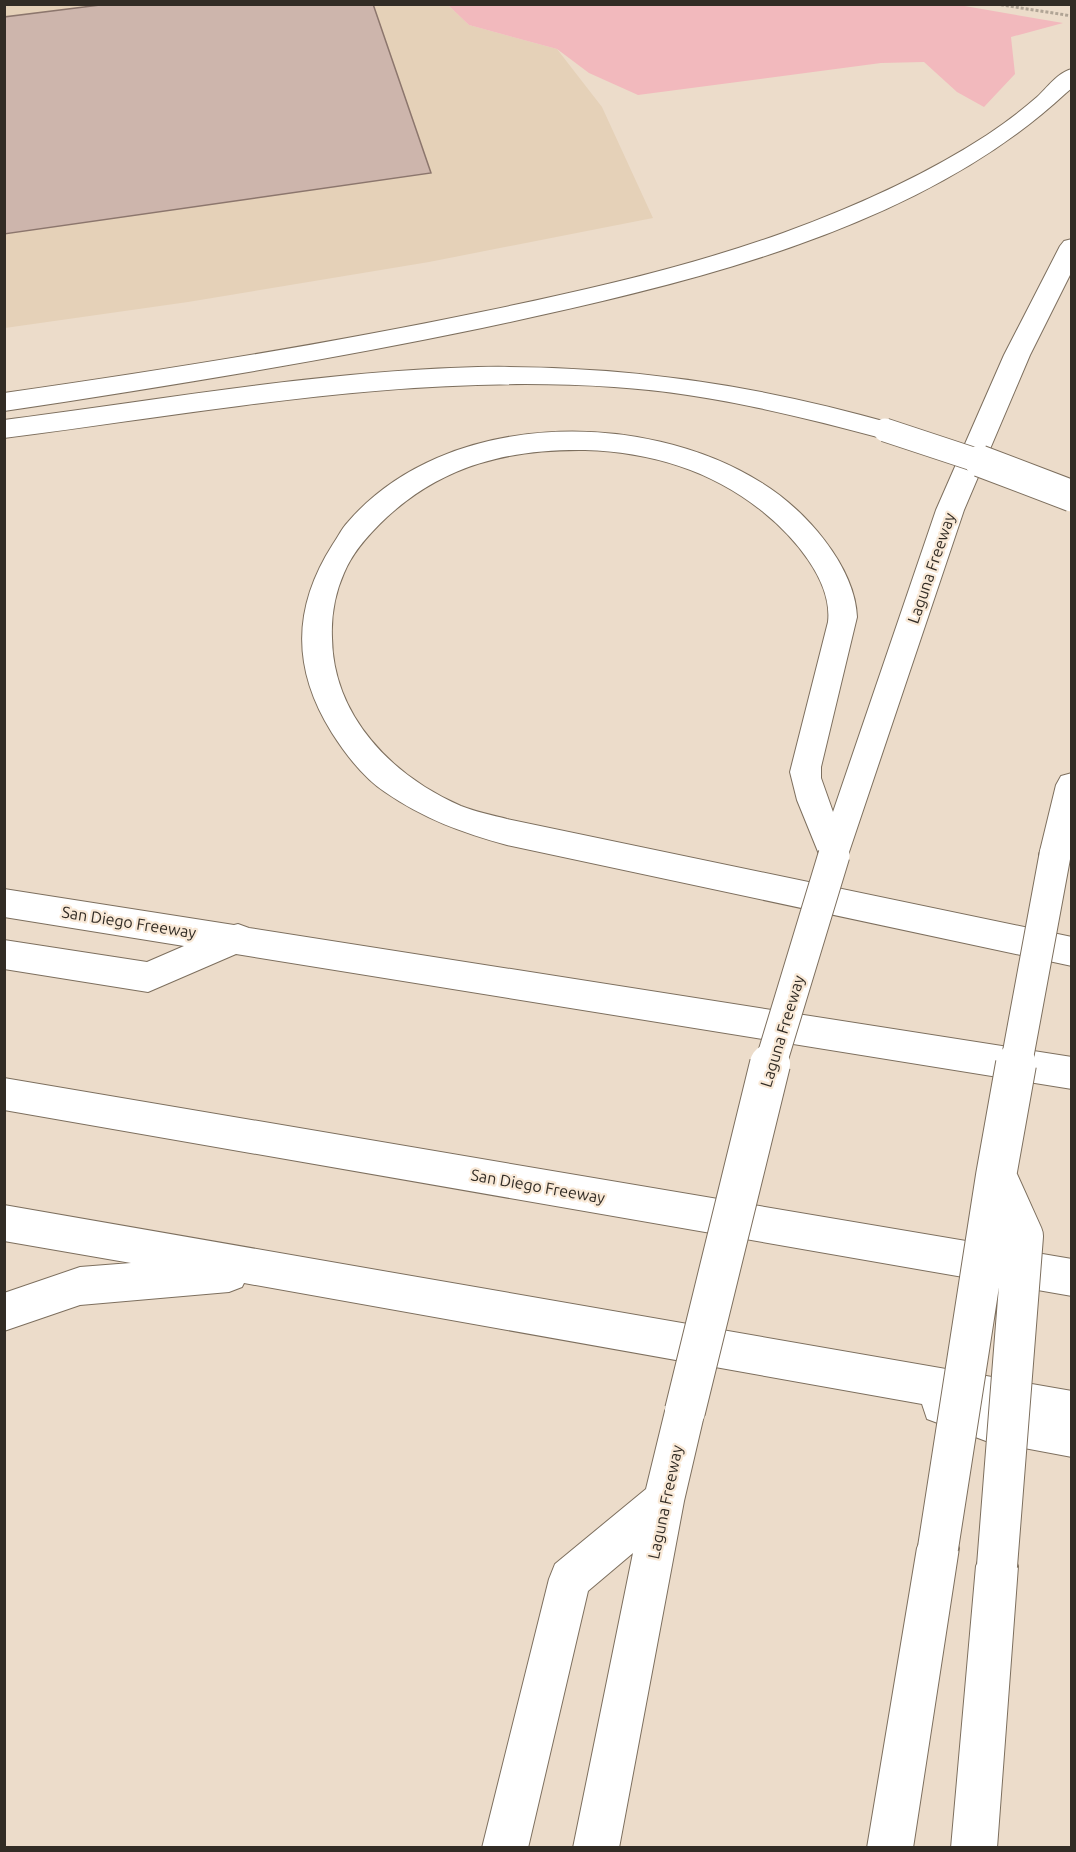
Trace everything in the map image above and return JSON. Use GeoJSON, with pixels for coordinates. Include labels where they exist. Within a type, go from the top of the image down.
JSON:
{"type":"FeatureCollection","features":[{"type":"Feature","properties":{"kind":"highway"},"geometry":{"type":"LineString","coordinates":[[4,402],[229,368],[358,345],[599,294],[732,259],[829,226],[924,182],[1000,136],[1035,110],[1071,75]]}},
{"type":"Feature","properties":{"kind":"highway","name":"Laguna Freeway"},"geometry":{"type":"LineString","coordinates":[[596,1848],[664,1501],[693,1370],[769,1069],[834,855],[833,817],[950,510],[1017,355],[1071,246]]}},
{"type":"Feature","properties":{"kind":"highway"},"geometry":{"type":"LineString","coordinates":[[4,429],[380,381],[512,375],[580,376],[705,390],[779,403],[885,430],[1003,469],[1071,496]]}},
{"type":"Feature","properties":{"kind":"highway"},"geometry":{"type":"LineString","coordinates":[[833,817],[805,775],[843,615],[834,584],[821,556],[780,511],[756,491],[724,472],[693,459],[653,447],[610,442],[572,440],[499,448],[430,472],[401,489],[373,512],[355,532],[325,580],[318,607],[315,644],[320,676],[330,705],[347,737],[369,762],[420,800],[444,812],[507,832],[1071,952]]}},
{"type":"Feature","properties":{"kind":"highway"},"geometry":{"type":"LineString","coordinates":[[890,1848],[996,1176],[1055,855],[1071,785]]}},
{"type":"Feature","properties":{"kind":"highway","name":"San Diego Freeway"},"geometry":{"type":"LineString","coordinates":[[4,903],[238,938],[1071,1072]]}},
{"type":"Feature","properties":{"kind":"highway"},"geometry":{"type":"LineString","coordinates":[[4,954],[148,977],[238,938]]}},
{"type":"Feature","properties":{"kind":"highway","name":"San Diego Freeway"},"geometry":{"type":"LineString","coordinates":[[4,1094],[1071,1278]]}},
{"type":"Feature","properties":{"kind":"highway"},"geometry":{"type":"LineString","coordinates":[[974,1848],[1023,1236],[996,1176]]}},
{"type":"Feature","properties":{"kind":"highway"},"geometry":{"type":"LineString","coordinates":[[4,1223],[1071,1411]]}},
{"type":"Feature","properties":{"kind":"highway"},"geometry":{"type":"LineString","coordinates":[[4,1312],[80,1286],[274,1270]]}},
{"type":"Feature","properties":{"kind":"highway"},"geometry":{"type":"LineString","coordinates":[[851,1374],[986,1421],[1071,1437]]}},
{"type":"Feature","properties":{"kind":"highway"},"geometry":{"type":"LineString","coordinates":[[505,1848],[570,1579],[664,1501]]}},
{"type":"Feature","properties":{"kind":"path"},"geometry":{"type":"LineString","coordinates":[[996,4],[1071,16]]}},
{"type":"Feature","properties":{"kind":"shaded area"},"geometry":{"type":"Polygon","coordinates":[[[953,4],[1063,23],[1011,37],[1015,74],[984,107],[957,92],[924,62],[881,63],[638,95],[589,73],[557,49],[469,25],[448,5],[953,4]]]}},
{"type":"Feature","properties":{"kind":"shaded area"},"geometry":{"type":"Polygon","coordinates":[[[4,5],[448,5],[469,25],[557,49],[602,107],[653,218],[429,262],[188,302],[5,328],[4,5]]]}},
{"type":"Feature","properties":{"kind":"building"},"geometry":{"type":"Polygon","coordinates":[[[108,4],[373,4],[431,173],[4,234],[4,17],[108,4]]]}}]}
